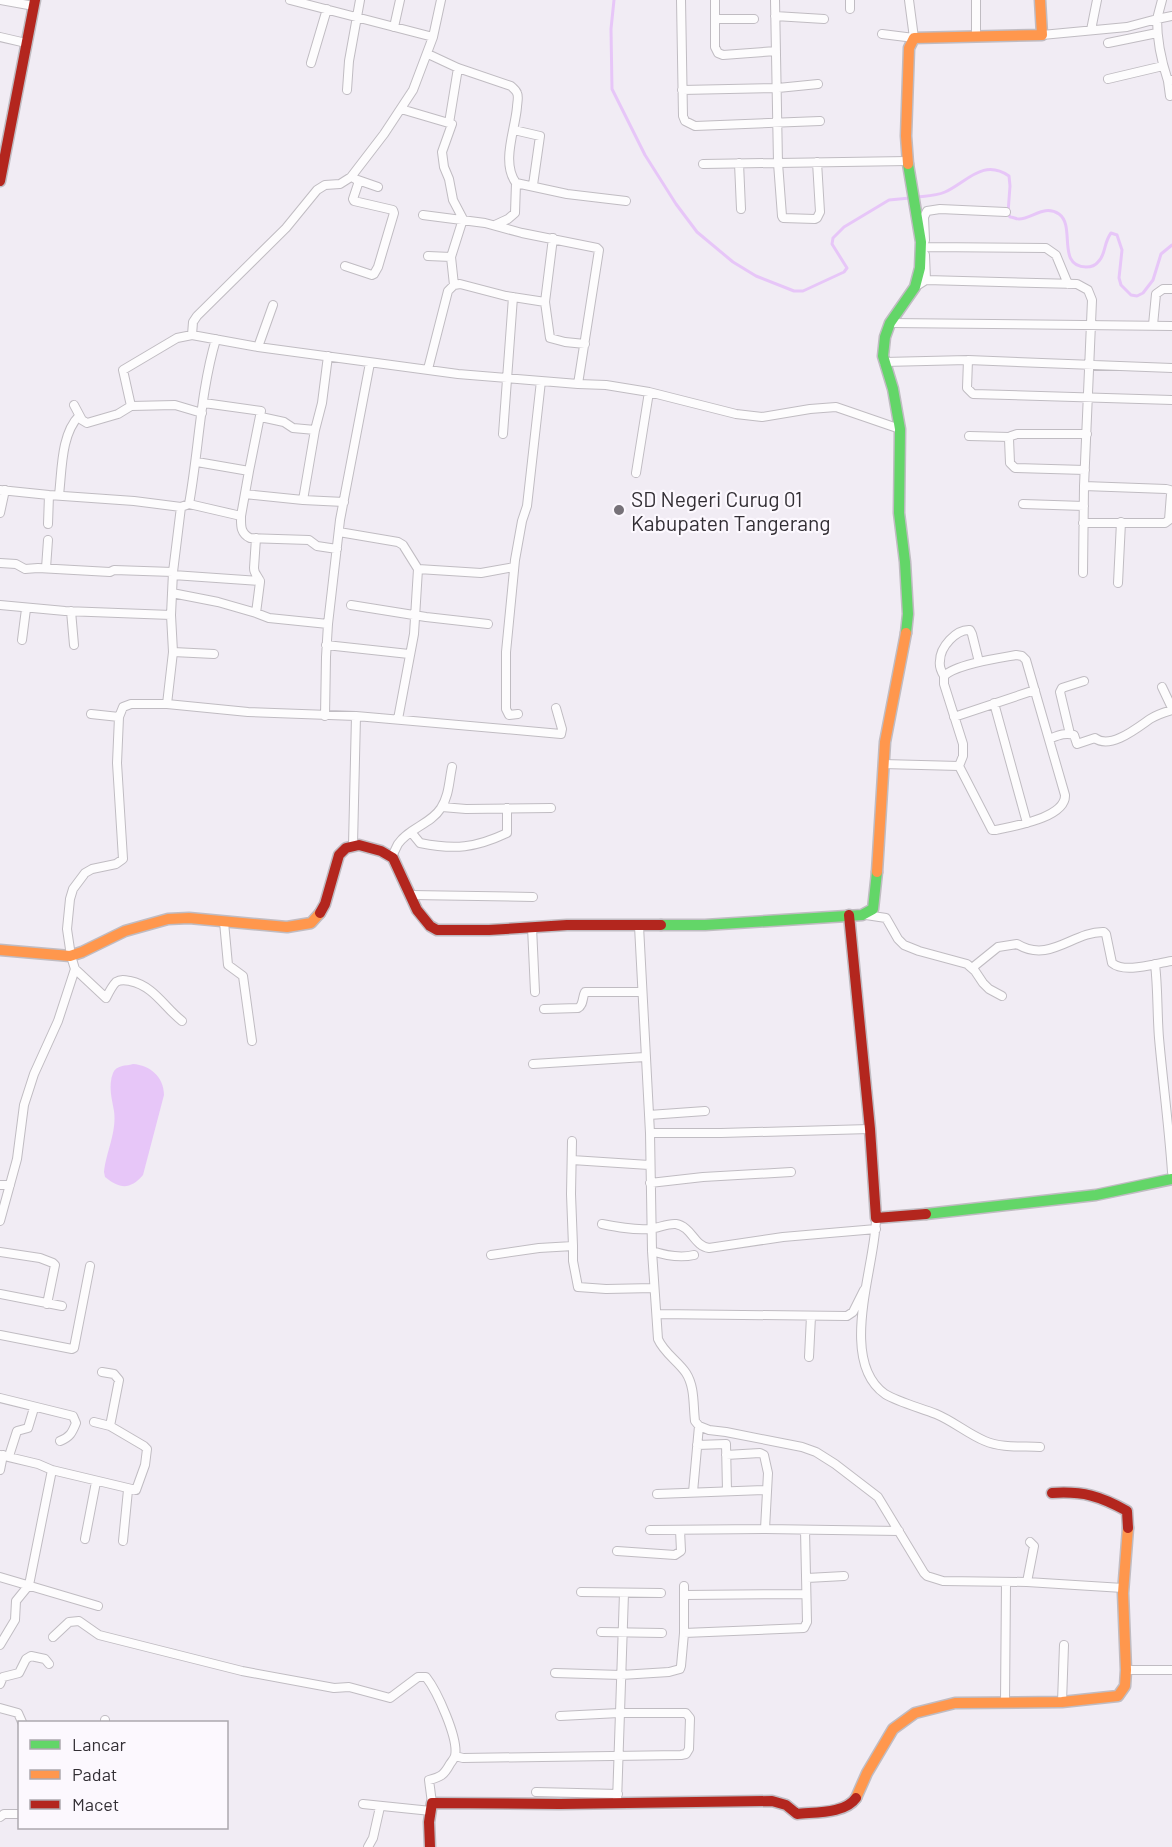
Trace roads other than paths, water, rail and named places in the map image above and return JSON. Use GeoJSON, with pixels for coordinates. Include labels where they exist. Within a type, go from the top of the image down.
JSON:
{"type":"FeatureCollection","features":[{"type":"Feature","properties":{"kind":"street"},"geometry":{"type":"LineString","coordinates":[[0,0],[34,3],[0,181]]}},
{"type":"Feature","properties":{"kind":"street"},"geometry":{"type":"LineString","coordinates":[[290,0],[433,37]]}},
{"type":"Feature","properties":{"kind":"street"},"geometry":{"type":"LineString","coordinates":[[347,90],[349,61],[360,0]]}},
{"type":"Feature","properties":{"kind":"street"},"geometry":{"type":"LineString","coordinates":[[394,27],[400,0]]}},
{"type":"Feature","properties":{"kind":"street"},"geometry":{"type":"LineString","coordinates":[[345,267],[372,275],[378,267],[394,213],[393,210],[354,201],[355,179],[413,90],[428,54],[441,0]]}},
{"type":"Feature","properties":{"kind":"street"},"geometry":{"type":"LineString","coordinates":[[681,0],[682,90],[685,122],[694,126],[820,122]]}},
{"type":"Feature","properties":{"kind":"street"},"geometry":{"type":"LineString","coordinates":[[715,0],[715,47],[720,54],[776,51]]}},
{"type":"Feature","properties":{"kind":"street"},"geometry":{"type":"LineString","coordinates":[[775,0],[778,163],[782,217],[817,218],[820,212],[817,162]]}},
{"type":"Feature","properties":{"kind":"street"},"geometry":{"type":"LineString","coordinates":[[850,0],[850,9]]}},
{"type":"Feature","properties":{"kind":"street"},"geometry":{"type":"LineString","coordinates":[[866,915],[873,909],[876,899],[885,742],[908,614],[899,513],[900,429],[893,389],[884,362],[884,343],[890,323],[915,287],[920,268],[921,242],[906,136],[908,53],[914,38],[909,0]]}},
{"type":"Feature","properties":{"kind":"street"},"geometry":{"type":"LineString","coordinates":[[976,0],[976,35]]}},
{"type":"Feature","properties":{"kind":"street"},"geometry":{"type":"LineString","coordinates":[[1040,0],[1042,35]]}},
{"type":"Feature","properties":{"kind":"street"},"geometry":{"type":"LineString","coordinates":[[1091,30],[1096,0]]}},
{"type":"Feature","properties":{"kind":"street"},"geometry":{"type":"LineString","coordinates":[[1162,0],[1157,19],[1158,47],[1170,81],[1170,96]]}},
{"type":"Feature","properties":{"kind":"street"},"geometry":{"type":"LineString","coordinates":[[311,63],[327,9]]}},
{"type":"Feature","properties":{"kind":"street"},"geometry":{"type":"LineString","coordinates":[[775,16],[824,19]]}},
{"type":"Feature","properties":{"kind":"street"},"geometry":{"type":"LineString","coordinates":[[882,34],[914,38],[1042,35],[1127,27],[1172,16]]}},
{"type":"Feature","properties":{"kind":"street"},"geometry":{"type":"LineString","coordinates":[[715,19],[754,20]]}},
{"type":"Feature","properties":{"kind":"street"},"geometry":{"type":"LineString","coordinates":[[1108,43],[1157,33]]}},
{"type":"Feature","properties":{"kind":"street"},"geometry":{"type":"LineString","coordinates":[[0,37],[26,43]]}},
{"type":"Feature","properties":{"kind":"street"},"geometry":{"type":"LineString","coordinates":[[428,54],[458,68],[511,86],[518,96],[510,167],[516,183],[515,213],[495,225]]}},
{"type":"Feature","properties":{"kind":"street"},"geometry":{"type":"LineString","coordinates":[[1108,80],[1163,66]]}},
{"type":"Feature","properties":{"kind":"street"},"geometry":{"type":"LineString","coordinates":[[454,285],[451,257],[463,219],[453,200],[442,152],[452,126],[449,123],[458,68]]}},
{"type":"Feature","properties":{"kind":"street"},"geometry":{"type":"LineString","coordinates":[[682,90],[818,84]]}},
{"type":"Feature","properties":{"kind":"street"},"geometry":{"type":"LineString","coordinates":[[401,109],[449,123]]}},
{"type":"Feature","properties":{"kind":"street"},"geometry":{"type":"LineString","coordinates":[[514,130],[540,136],[534,186]]}},
{"type":"Feature","properties":{"kind":"street"},"geometry":{"type":"LineString","coordinates":[[704,164],[908,161]]}},
{"type":"Feature","properties":{"kind":"street"},"geometry":{"type":"LineString","coordinates":[[739,163],[741,209]]}},
{"type":"Feature","properties":{"kind":"street"},"geometry":{"type":"LineString","coordinates":[[192,334],[193,322],[197,316],[286,228],[317,190],[355,179],[378,187]]}},
{"type":"Feature","properties":{"kind":"street"},"geometry":{"type":"LineString","coordinates":[[516,183],[567,194],[626,201]]}},
{"type":"Feature","properties":{"kind":"street"},"geometry":{"type":"LineString","coordinates":[[926,280],[924,217],[927,211],[940,209],[1006,212]]}},
{"type":"Feature","properties":{"kind":"street"},"geometry":{"type":"LineString","coordinates":[[423,215],[495,225],[595,246],[599,250],[578,384]]}},
{"type":"Feature","properties":{"kind":"street"},"geometry":{"type":"LineString","coordinates":[[553,238],[544,302],[550,338],[585,344]]}},
{"type":"Feature","properties":{"kind":"street"},"geometry":{"type":"LineString","coordinates":[[925,247],[1046,249],[1056,255],[1068,284]]}},
{"type":"Feature","properties":{"kind":"street"},"geometry":{"type":"LineString","coordinates":[[428,256],[451,257]]}},
{"type":"Feature","properties":{"kind":"street"},"geometry":{"type":"LineString","coordinates":[[915,287],[926,280],[1068,284],[1084,287],[1091,295],[1083,573]]}},
{"type":"Feature","properties":{"kind":"street"},"geometry":{"type":"LineString","coordinates":[[428,369],[448,291],[454,285],[460,284],[544,302]]}},
{"type":"Feature","properties":{"kind":"street"},"geometry":{"type":"LineString","coordinates":[[1153,325],[1156,294],[1163,289],[1172,289]]}},
{"type":"Feature","properties":{"kind":"street"},"geometry":{"type":"LineString","coordinates":[[503,434],[513,297]]}},
{"type":"Feature","properties":{"kind":"street"},"geometry":{"type":"LineString","coordinates":[[258,347],[273,305]]}},
{"type":"Feature","properties":{"kind":"street"},"geometry":{"type":"LineString","coordinates":[[890,323],[1172,326]]}},
{"type":"Feature","properties":{"kind":"street"},"geometry":{"type":"LineString","coordinates":[[131,406],[123,370],[177,338],[192,334],[258,347],[458,374],[606,385],[649,392],[736,414],[762,417],[836,407],[900,429]]}},
{"type":"Feature","properties":{"kind":"street"},"geometry":{"type":"LineString","coordinates":[[167,704],[173,652],[171,615],[173,574],[185,505],[197,462],[207,369],[216,339]]}},
{"type":"Feature","properties":{"kind":"street"},"geometry":{"type":"LineString","coordinates":[[303,500],[322,403],[328,356]]}},
{"type":"Feature","properties":{"kind":"street"},"geometry":{"type":"LineString","coordinates":[[884,362],[968,360],[1172,368]]}},
{"type":"Feature","properties":{"kind":"street"},"geometry":{"type":"LineString","coordinates":[[968,360],[967,388],[973,393],[1172,400]]}},
{"type":"Feature","properties":{"kind":"street"},"geometry":{"type":"LineString","coordinates":[[326,716],[326,645],[339,532],[370,363]]}},
{"type":"Feature","properties":{"kind":"street"},"geometry":{"type":"LineString","coordinates":[[518,714],[509,715],[506,709],[506,652],[514,567],[522,520],[527,506],[541,381]]}},
{"type":"Feature","properties":{"kind":"street"},"geometry":{"type":"LineString","coordinates":[[636,474],[649,392]]}},
{"type":"Feature","properties":{"kind":"street"},"geometry":{"type":"LineString","coordinates":[[204,403],[261,411],[241,516],[241,529],[244,533],[256,538],[309,540],[314,545],[337,549]]}},
{"type":"Feature","properties":{"kind":"street"},"geometry":{"type":"LineString","coordinates":[[74,405],[84,423],[118,414],[131,406],[175,405],[202,413]]}},
{"type":"Feature","properties":{"kind":"street"},"geometry":{"type":"LineString","coordinates":[[60,495],[65,448],[73,422],[79,416]]}},
{"type":"Feature","properties":{"kind":"street"},"geometry":{"type":"LineString","coordinates":[[261,417],[285,422],[292,428],[315,430]]}},
{"type":"Feature","properties":{"kind":"street"},"geometry":{"type":"LineString","coordinates":[[969,436],[1087,434]]}},
{"type":"Feature","properties":{"kind":"street"},"geometry":{"type":"LineString","coordinates":[[1010,437],[1010,463],[1015,468],[1085,470]]}},
{"type":"Feature","properties":{"kind":"street"},"geometry":{"type":"LineString","coordinates":[[197,462],[249,471]]}},
{"type":"Feature","properties":{"kind":"street"},"geometry":{"type":"LineString","coordinates":[[1083,523],[1162,524],[1169,518],[1170,490],[1084,486]]}},
{"type":"Feature","properties":{"kind":"street"},"geometry":{"type":"LineString","coordinates":[[0,513],[2,490],[185,505],[241,516]]}},
{"type":"Feature","properties":{"kind":"street"},"geometry":{"type":"LineString","coordinates":[[245,494],[344,502]]}},
{"type":"Feature","properties":{"kind":"street"},"geometry":{"type":"LineString","coordinates":[[48,524],[49,495]]}},
{"type":"Feature","properties":{"kind":"street"},"geometry":{"type":"LineString","coordinates":[[1023,504],[1084,506]]}},
{"type":"Feature","properties":{"kind":"street"},"geometry":{"type":"LineString","coordinates":[[1118,583],[1121,522]]}},
{"type":"Feature","properties":{"kind":"street"},"geometry":{"type":"LineString","coordinates":[[339,532],[398,542],[403,545],[418,569],[414,634],[398,719]]}},
{"type":"Feature","properties":{"kind":"street"},"geometry":{"type":"LineString","coordinates":[[256,538],[254,568],[260,581],[256,613]]}},
{"type":"Feature","properties":{"kind":"street"},"geometry":{"type":"LineString","coordinates":[[46,568],[48,540]]}},
{"type":"Feature","properties":{"kind":"street"},"geometry":{"type":"LineString","coordinates":[[0,563],[16,564],[25,569],[110,572],[120,570],[260,581]]}},
{"type":"Feature","properties":{"kind":"street"},"geometry":{"type":"LineString","coordinates":[[418,569],[481,573],[514,567]]}},
{"type":"Feature","properties":{"kind":"street"},"geometry":{"type":"LineString","coordinates":[[172,593],[218,602],[268,618],[328,624]]}},
{"type":"Feature","properties":{"kind":"street"},"geometry":{"type":"LineString","coordinates":[[351,604],[488,624]]}},
{"type":"Feature","properties":{"kind":"street"},"geometry":{"type":"LineString","coordinates":[[0,605],[26,609],[171,615]]}},
{"type":"Feature","properties":{"kind":"street"},"geometry":{"type":"LineString","coordinates":[[22,640],[26,609]]}},
{"type":"Feature","properties":{"kind":"street"},"geometry":{"type":"LineString","coordinates":[[71,611],[74,645]]}},
{"type":"Feature","properties":{"kind":"street"},"geometry":{"type":"LineString","coordinates":[[944,676],[950,671],[979,662],[1016,655],[1026,660],[1065,800],[1059,809],[1027,823],[996,830],[990,828],[959,766],[963,756],[963,744],[939,665],[941,654],[954,636],[965,630],[970,630],[972,634],[979,662]]}},
{"type":"Feature","properties":{"kind":"street"},"geometry":{"type":"LineString","coordinates":[[326,645],[409,654]]}},
{"type":"Feature","properties":{"kind":"street"},"geometry":{"type":"LineString","coordinates":[[173,652],[214,654]]}},
{"type":"Feature","properties":{"kind":"street"},"geometry":{"type":"LineString","coordinates":[[1070,734],[1060,692],[1062,688],[1084,681]]}},
{"type":"Feature","properties":{"kind":"street"},"geometry":{"type":"LineString","coordinates":[[1049,740],[1070,734],[1074,735],[1077,744],[1095,738],[1101,741],[1119,739],[1172,709],[1162,687]]}},
{"type":"Feature","properties":{"kind":"street"},"geometry":{"type":"LineString","coordinates":[[954,717],[1035,690]]}},
{"type":"Feature","properties":{"kind":"street"},"geometry":{"type":"LineString","coordinates":[[994,703],[1027,823]]}},
{"type":"Feature","properties":{"kind":"street"},"geometry":{"type":"LineString","coordinates":[[182,1021],[152,990],[143,984],[119,980],[106,998],[75,969],[70,956],[67,929],[73,889],[85,873],[123,860],[118,797],[119,717],[126,705],[167,704],[248,712],[356,716],[561,734],[562,729],[556,708]]}},
{"type":"Feature","properties":{"kind":"street"},"geometry":{"type":"LineString","coordinates":[[91,714],[119,717]]}},
{"type":"Feature","properties":{"kind":"street"},"geometry":{"type":"LineString","coordinates":[[353,845],[356,716]]}},
{"type":"Feature","properties":{"kind":"street"},"geometry":{"type":"LineString","coordinates":[[883,764],[959,766]]}},
{"type":"Feature","properties":{"kind":"street"},"geometry":{"type":"LineString","coordinates":[[392,857],[398,845],[411,832],[434,817],[442,807],[452,767]]}},
{"type":"Feature","properties":{"kind":"street"},"geometry":{"type":"LineString","coordinates":[[442,807],[551,808]]}},
{"type":"Feature","properties":{"kind":"street"},"geometry":{"type":"LineString","coordinates":[[411,832],[420,843],[466,848],[507,833],[507,808]]}},
{"type":"Feature","properties":{"kind":"street"},"geometry":{"type":"LineString","coordinates":[[0,950],[70,956],[122,932],[152,923],[188,918],[300,926],[313,922],[324,910],[342,849],[353,845],[376,849],[392,857],[419,913],[430,929],[452,931],[567,925],[705,925],[866,915],[886,918],[904,945],[918,951],[963,962],[972,968],[989,989],[1002,996]]}},
{"type":"Feature","properties":{"kind":"street"},"geometry":{"type":"LineString","coordinates":[[411,895],[533,897]]}},
{"type":"Feature","properties":{"kind":"street"},"geometry":{"type":"LineString","coordinates":[[849,915],[870,1129],[876,1223],[862,1322],[864,1360],[872,1380],[884,1393],[896,1400],[913,1404],[946,1418],[985,1442],[1040,1447]]}},
{"type":"Feature","properties":{"kind":"street"},"geometry":{"type":"LineString","coordinates":[[224,922],[228,965],[243,976],[252,1041]]}},
{"type":"Feature","properties":{"kind":"street"},"geometry":{"type":"LineString","coordinates":[[639,926],[650,1133],[652,1251],[658,1339],[660,1345],[679,1364],[690,1380],[694,1421],[709,1430],[802,1447],[816,1452],[878,1497],[927,1576],[943,1581],[1028,1582],[1123,1588]]}},
{"type":"Feature","properties":{"kind":"street"},"geometry":{"type":"LineString","coordinates":[[532,927],[535,992]]}},
{"type":"Feature","properties":{"kind":"street"},"geometry":{"type":"LineString","coordinates":[[972,968],[998,947],[1017,944],[1026,950],[1042,950],[1058,947],[1097,932],[1106,934],[1112,963],[1117,967],[1142,967],[1172,961]]}},
{"type":"Feature","properties":{"kind":"street"},"geometry":{"type":"LineString","coordinates":[[1155,964],[1158,984],[1159,1036],[1172,1172]]}},
{"type":"Feature","properties":{"kind":"street"},"geometry":{"type":"LineString","coordinates":[[0,1221],[17,1159],[24,1105],[34,1074],[58,1021],[75,969]]}},
{"type":"Feature","properties":{"kind":"street"},"geometry":{"type":"LineString","coordinates":[[544,1009],[579,1008],[585,992],[642,992]]}},
{"type":"Feature","properties":{"kind":"street"},"geometry":{"type":"LineString","coordinates":[[533,1064],[645,1057]]}},
{"type":"Feature","properties":{"kind":"street"},"geometry":{"type":"LineString","coordinates":[[649,1114],[705,1111]]}},
{"type":"Feature","properties":{"kind":"street"},"geometry":{"type":"LineString","coordinates":[[650,1133],[870,1129]]}},
{"type":"Feature","properties":{"kind":"street"},"geometry":{"type":"LineString","coordinates":[[572,1142],[573,1261],[578,1287],[654,1288]]}},
{"type":"Feature","properties":{"kind":"street"},"geometry":{"type":"LineString","coordinates":[[572,1160],[649,1165]]}},
{"type":"Feature","properties":{"kind":"street"},"geometry":{"type":"LineString","coordinates":[[650,1183],[703,1177],[791,1172]]}},
{"type":"Feature","properties":{"kind":"street"},"geometry":{"type":"LineString","coordinates":[[602,1224],[626,1229],[651,1229],[674,1224],[684,1227],[702,1247],[709,1248],[1096,1194],[1172,1179]]}},
{"type":"Feature","properties":{"kind":"street"},"geometry":{"type":"LineString","coordinates":[[0,1185],[10,1185]]}},
{"type":"Feature","properties":{"kind":"street"},"geometry":{"type":"LineString","coordinates":[[491,1254],[573,1246]]}},
{"type":"Feature","properties":{"kind":"street"},"geometry":{"type":"LineString","coordinates":[[652,1251],[683,1256],[694,1255]]}},
{"type":"Feature","properties":{"kind":"street"},"geometry":{"type":"LineString","coordinates":[[0,1252],[40,1258],[55,1265],[47,1304]]}},
{"type":"Feature","properties":{"kind":"street"},"geometry":{"type":"LineString","coordinates":[[0,1335],[74,1348],[90,1266]]}},
{"type":"Feature","properties":{"kind":"street"},"geometry":{"type":"LineString","coordinates":[[657,1314],[850,1315],[867,1286]]}},
{"type":"Feature","properties":{"kind":"street"},"geometry":{"type":"LineString","coordinates":[[0,1294],[62,1306]]}},
{"type":"Feature","properties":{"kind":"street"},"geometry":{"type":"LineString","coordinates":[[809,1357],[811,1316]]}},
{"type":"Feature","properties":{"kind":"street"},"geometry":{"type":"LineString","coordinates":[[102,1372],[114,1374],[119,1380],[110,1426]]}},
{"type":"Feature","properties":{"kind":"street"},"geometry":{"type":"LineString","coordinates":[[0,1398],[73,1416],[76,1423],[72,1433],[60,1441]]}},
{"type":"Feature","properties":{"kind":"street"},"geometry":{"type":"LineString","coordinates":[[0,1470],[4,1455],[17,1431],[28,1428],[34,1408]]}},
{"type":"Feature","properties":{"kind":"street"},"geometry":{"type":"LineString","coordinates":[[4,1455],[96,1482],[136,1490],[145,1465],[147,1449],[110,1426],[94,1422]]}},
{"type":"Feature","properties":{"kind":"street"},"geometry":{"type":"LineString","coordinates":[[693,1492],[699,1426]]}},
{"type":"Feature","properties":{"kind":"street"},"geometry":{"type":"LineString","coordinates":[[697,1445],[726,1444],[727,1491]]}},
{"type":"Feature","properties":{"kind":"street"},"geometry":{"type":"LineString","coordinates":[[726,1455],[760,1453],[764,1455],[768,1473],[765,1529]]}},
{"type":"Feature","properties":{"kind":"street"},"geometry":{"type":"LineString","coordinates":[[0,1645],[15,1620],[16,1601],[29,1585],[52,1470]]}},
{"type":"Feature","properties":{"kind":"street"},"geometry":{"type":"LineString","coordinates":[[85,1539],[96,1482]]}},
{"type":"Feature","properties":{"kind":"street"},"geometry":{"type":"LineString","coordinates":[[123,1541],[129,1490]]}},
{"type":"Feature","properties":{"kind":"street"},"geometry":{"type":"LineString","coordinates":[[657,1494],[767,1490]]}},
{"type":"Feature","properties":{"kind":"street"},"geometry":{"type":"LineString","coordinates":[[536,1792],[710,1803],[772,1802],[786,1806],[797,1814],[840,1809],[856,1800],[867,1773],[893,1729],[915,1713],[955,1704],[1062,1702],[1118,1696],[1125,1686],[1126,1670],[1123,1588],[1127,1511],[1107,1499],[1089,1493],[1052,1493]]}},
{"type":"Feature","properties":{"kind":"street"},"geometry":{"type":"LineString","coordinates":[[650,1530],[899,1531]]}},
{"type":"Feature","properties":{"kind":"street"},"geometry":{"type":"LineString","coordinates":[[617,1551],[679,1554],[681,1551],[680,1530]]}},
{"type":"Feature","properties":{"kind":"street"},"geometry":{"type":"LineString","coordinates":[[684,1633],[804,1628],[807,1622],[805,1530]]}},
{"type":"Feature","properties":{"kind":"street"},"geometry":{"type":"LineString","coordinates":[[1028,1582],[1034,1546],[1030,1542]]}},
{"type":"Feature","properties":{"kind":"street"},"geometry":{"type":"LineString","coordinates":[[807,1578],[844,1576]]}},
{"type":"Feature","properties":{"kind":"street"},"geometry":{"type":"LineString","coordinates":[[0,1577],[98,1606]]}},
{"type":"Feature","properties":{"kind":"street"},"geometry":{"type":"LineString","coordinates":[[1005,1702],[1006,1583]]}},
{"type":"Feature","properties":{"kind":"street"},"geometry":{"type":"LineString","coordinates":[[555,1673],[621,1675],[669,1672],[680,1669],[684,1633],[684,1586]]}},
{"type":"Feature","properties":{"kind":"street"},"geometry":{"type":"LineString","coordinates":[[581,1592],[661,1593]]}},
{"type":"Feature","properties":{"kind":"street"},"geometry":{"type":"LineString","coordinates":[[618,1798],[624,1593]]}},
{"type":"Feature","properties":{"kind":"street"},"geometry":{"type":"LineString","coordinates":[[684,1595],[806,1594]]}},
{"type":"Feature","properties":{"kind":"street"},"geometry":{"type":"LineString","coordinates":[[53,1637],[69,1622],[79,1621],[99,1635],[242,1671],[334,1688],[350,1687],[385,1698],[395,1697],[418,1677],[426,1677],[431,1683],[453,1732],[455,1756],[444,1775],[429,1780],[430,1847]]}},
{"type":"Feature","properties":{"kind":"street"},"geometry":{"type":"LineString","coordinates":[[602,1632],[662,1633]]}},
{"type":"Feature","properties":{"kind":"street"},"geometry":{"type":"LineString","coordinates":[[1062,1702],[1064,1645]]}},
{"type":"Feature","properties":{"kind":"street"},"geometry":{"type":"LineString","coordinates":[[0,1684],[3,1677],[19,1672],[26,1659],[31,1656],[45,1659],[49,1664]]}},
{"type":"Feature","properties":{"kind":"street"},"geometry":{"type":"LineString","coordinates":[[1126,1670],[1172,1670]]}},
{"type":"Feature","properties":{"kind":"street"},"geometry":{"type":"LineString","coordinates":[[0,1708],[15,1710],[22,1721]]}},
{"type":"Feature","properties":{"kind":"street"},"geometry":{"type":"LineString","coordinates":[[455,1756],[463,1758],[620,1756],[686,1754],[689,1749],[690,1718],[686,1713],[560,1716]]}},
{"type":"Feature","properties":{"kind":"street"},"geometry":{"type":"LineString","coordinates":[[363,1804],[380,1807],[431,1807],[560,1804],[618,1798]]}},
{"type":"Feature","properties":{"kind":"street"},"geometry":{"type":"LineString","coordinates":[[368,1847],[373,1838],[380,1807]]}},
{"type":"Feature","properties":{"kind":"street"},"geometry":{"type":"LineString","coordinates":[[0,1817],[4,1814],[18,1814]]}},
{"type":"Feature","properties":{"kind":"waterway"},"geometry":{"type":"LineString","coordinates":[[614,0],[611,29],[612,89],[645,155],[676,204],[697,232],[733,262],[756,276],[794,291],[803,291],[844,272],[847,268],[832,244],[833,238],[844,227],[889,200],[910,198]]}},
{"type":"Feature","properties":{"kind":"waterway"},"geometry":{"type":"LineString","coordinates":[[917,197],[945,192],[983,171],[1000,171],[1009,176],[1008,213],[1010,217],[1024,218],[1043,211],[1054,211],[1059,214],[1066,227],[1069,253],[1077,265],[1086,267],[1096,264],[1101,259],[1111,233],[1117,235],[1122,250],[1119,278],[1121,285],[1131,295],[1137,296],[1143,293],[1153,280],[1161,254],[1172,245]]}},
{"type":"Feature","properties":{"kind":"place","name":"SD Negeri Curug 01 Kabupaten Tangerang"},"geometry":{"type":"Point","coordinates":[619,510]}}]}
